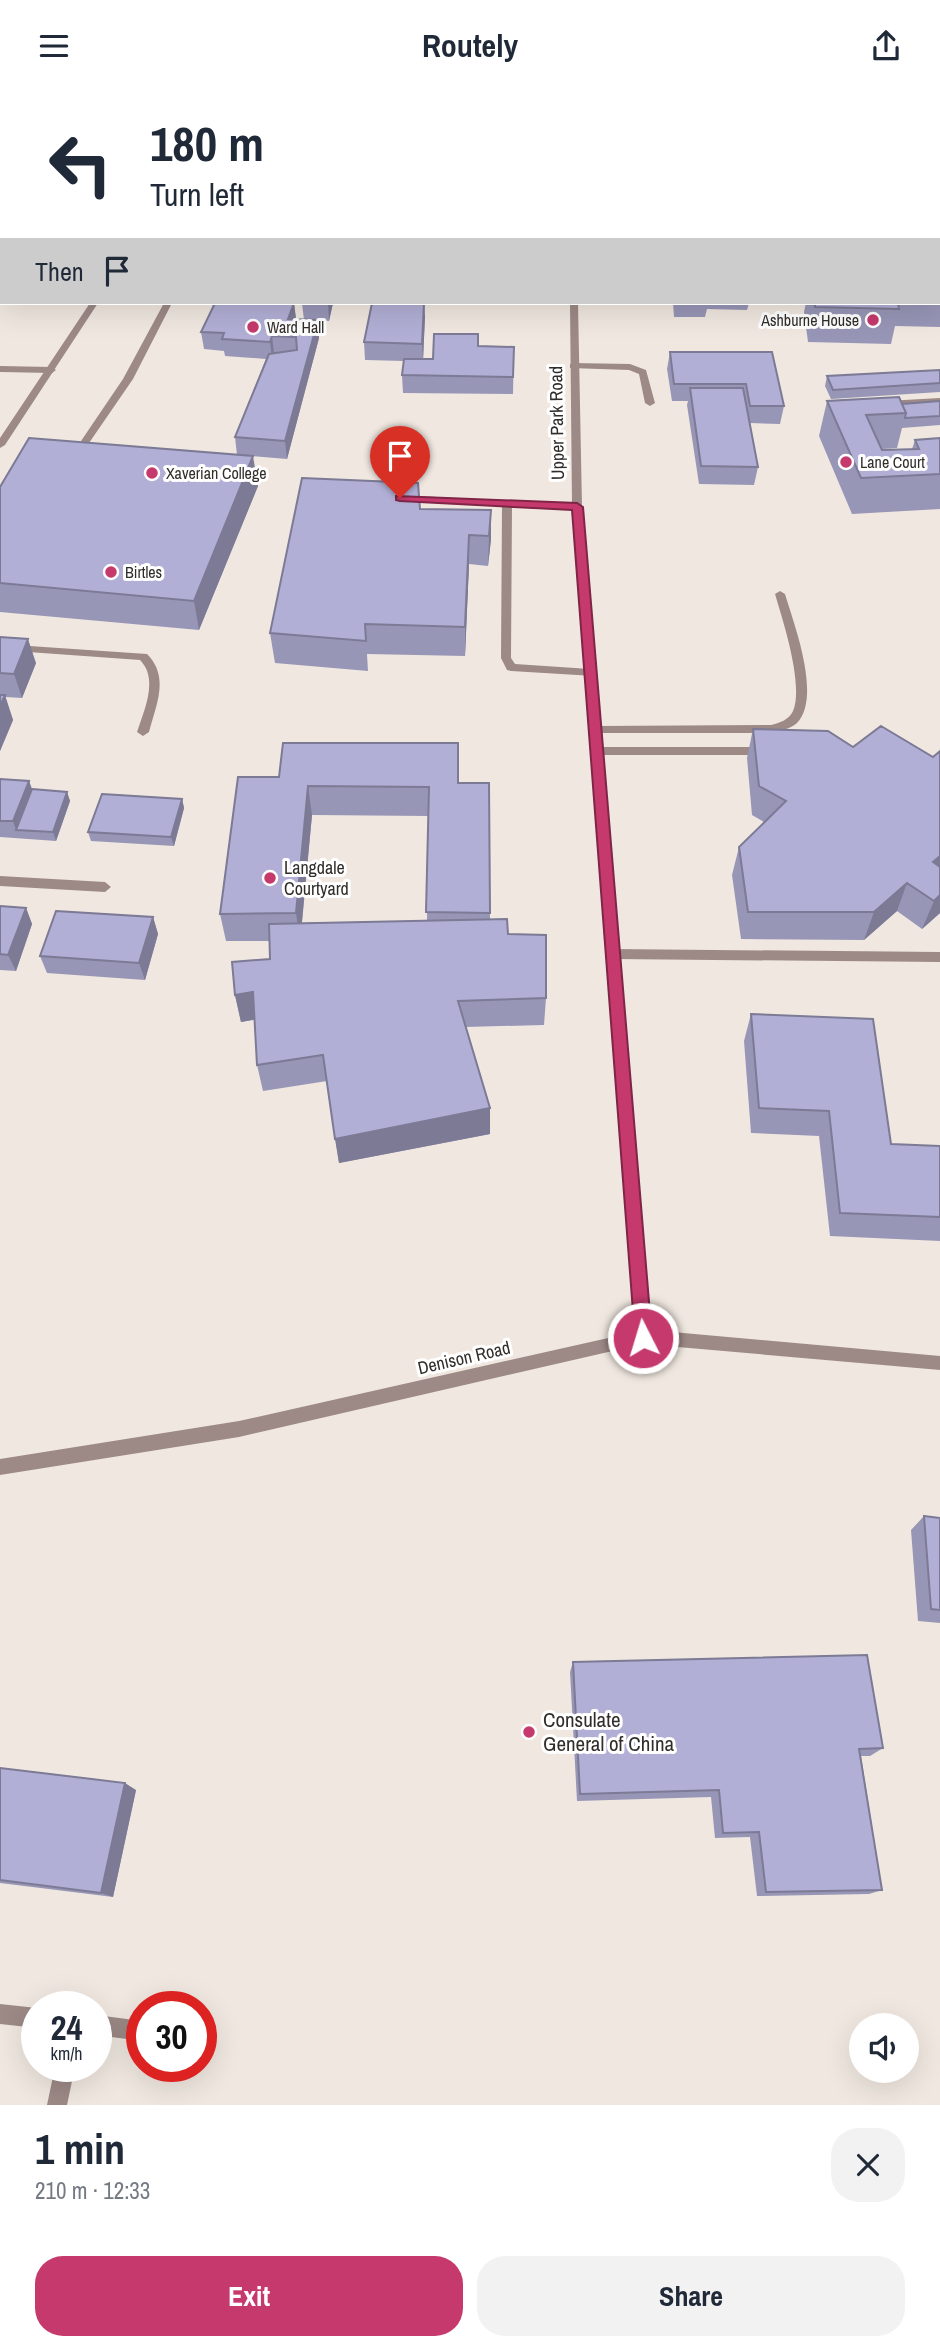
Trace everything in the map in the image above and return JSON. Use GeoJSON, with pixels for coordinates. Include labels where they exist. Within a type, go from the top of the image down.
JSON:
{"type":"FeatureCollection","features":[{"type":"Feature","properties":{"kind":"street"},"geometry":{"type":"LineString","coordinates":[[0,445],[93,305]]}},
{"type":"Feature","properties":{"kind":"street"},"geometry":{"type":"LineString","coordinates":[[86,441],[128,379],[167,305]]}},
{"type":"Feature","properties":{"kind":"street","name":"Upper Park Road"},"geometry":{"type":"LineString","coordinates":[[574,305],[577,507],[643,1338]]}},
{"type":"Feature","properties":{"kind":"street"},"geometry":{"type":"LineString","coordinates":[[573,366],[630,367],[643,372],[650,403]]}},
{"type":"Feature","properties":{"kind":"street"},"geometry":{"type":"LineString","coordinates":[[0,369],[52,370]]}},
{"type":"Feature","properties":{"kind":"street"},"geometry":{"type":"LineString","coordinates":[[0,380],[28,369]]}},
{"type":"Feature","properties":{"kind":"street"},"geometry":{"type":"LineString","coordinates":[[877,405],[940,401]]}},
{"type":"Feature","properties":{"kind":"street"},"geometry":{"type":"LineString","coordinates":[[383,497],[577,507]]}},
{"type":"Feature","properties":{"kind":"street"},"geometry":{"type":"LineString","coordinates":[[507,505],[506,658],[511,667],[523,670],[590,673]]}},
{"type":"Feature","properties":{"kind":"street"},"geometry":{"type":"LineString","coordinates":[[595,730],[771,729],[793,721],[801,707],[798,658],[780,594]]}},
{"type":"Feature","properties":{"kind":"street"},"geometry":{"type":"LineString","coordinates":[[0,647],[143,657],[154,664],[157,676],[143,732]]}},
{"type":"Feature","properties":{"kind":"street"},"geometry":{"type":"LineString","coordinates":[[597,751],[786,751]]}},
{"type":"Feature","properties":{"kind":"street"},"geometry":{"type":"LineString","coordinates":[[0,881],[105,887]]}},
{"type":"Feature","properties":{"kind":"street"},"geometry":{"type":"LineString","coordinates":[[612,954],[940,957]]}},
{"type":"Feature","properties":{"kind":"street","name":"Denison Road"},"geometry":{"type":"LineString","coordinates":[[0,1467],[239,1429],[643,1338],[940,1363]]}},
{"type":"Feature","properties":{"kind":"street"},"geometry":{"type":"LineString","coordinates":[[0,2014],[21,2016]]}},
{"type":"Feature","properties":{"kind":"street"},"geometry":{"type":"LineString","coordinates":[[57,2105],[62,2082]]}},
{"type":"Feature","properties":{"kind":"building"},"geometry":{"type":"Polygon","coordinates":[[[214,305],[293,305],[288,319],[318,320],[285,441],[235,437],[269,354],[297,350],[296,337],[272,336],[270,342],[222,339],[224,333],[201,332],[214,305]]]}},
{"type":"Feature","properties":{"kind":"building"},"geometry":{"type":"Polygon","coordinates":[[[372,305],[424,305],[422,344],[364,342],[372,305]]]}},
{"type":"Feature","properties":{"kind":"building"},"geometry":{"type":"Polygon","coordinates":[[[898,305],[899,309],[815,307],[898,305]]]}},
{"type":"Feature","properties":{"kind":"building"},"geometry":{"type":"Polygon","coordinates":[[[434,334],[478,334],[478,346],[514,347],[513,377],[402,375],[404,359],[433,359],[434,334]]]}},
{"type":"Feature","properties":{"kind":"building"},"geometry":{"type":"Polygon","coordinates":[[[670,352],[772,352],[784,406],[750,406],[746,384],[674,384],[670,352]]]}},
{"type":"Feature","properties":{"kind":"building"},"geometry":{"type":"Polygon","coordinates":[[[940,370],[940,383],[833,390],[827,376],[940,370]]]}},
{"type":"Feature","properties":{"kind":"building"},"geometry":{"type":"Polygon","coordinates":[[[690,388],[743,388],[758,467],[701,466],[690,388]]]}},
{"type":"Feature","properties":{"kind":"building"},"geometry":{"type":"Polygon","coordinates":[[[899,397],[906,413],[866,415],[882,450],[919,449],[915,440],[940,438],[940,474],[861,478],[827,401],[899,397]]]}},
{"type":"Feature","properties":{"kind":"building"},"geometry":{"type":"Polygon","coordinates":[[[940,401],[940,416],[905,418],[902,404],[940,401]]]}},
{"type":"Feature","properties":{"kind":"building","name":"Birtles"},"geometry":{"type":"Polygon","coordinates":[[[29,438],[253,456],[194,601],[0,583],[0,487],[29,438]]]}},
{"type":"Feature","properties":{"kind":"building"},"geometry":{"type":"Polygon","coordinates":[[[302,478],[418,483],[420,509],[491,510],[489,536],[469,535],[465,627],[365,624],[366,641],[270,633],[302,478]]]}},
{"type":"Feature","properties":{"kind":"building"},"geometry":{"type":"Polygon","coordinates":[[[0,637],[28,639],[14,674],[0,673],[0,637]]]}},
{"type":"Feature","properties":{"kind":"building"},"geometry":{"type":"Polygon","coordinates":[[[881,726],[933,757],[940,751],[940,856],[933,862],[940,867],[940,895],[934,901],[907,883],[874,912],[748,912],[739,847],[786,801],[759,786],[753,729],[828,731],[853,747],[881,726]]]}},
{"type":"Feature","properties":{"kind":"building","name":"Langdale Courtyard"},"geometry":{"type":"Polygon","coordinates":[[[283,743],[458,743],[458,783],[489,783],[490,913],[426,912],[429,787],[308,786],[296,913],[220,914],[238,777],[279,777],[283,743]]]}},
{"type":"Feature","properties":{"kind":"building"},"geometry":{"type":"Polygon","coordinates":[[[0,779],[29,781],[13,821],[0,821],[0,779]]]}},
{"type":"Feature","properties":{"kind":"building"},"geometry":{"type":"Polygon","coordinates":[[[32,789],[67,792],[53,832],[16,830],[32,789]]]}},
{"type":"Feature","properties":{"kind":"building"},"geometry":{"type":"Polygon","coordinates":[[[102,794],[182,799],[171,837],[88,832],[102,794]]]}},
{"type":"Feature","properties":{"kind":"building"},"geometry":{"type":"Polygon","coordinates":[[[0,906],[26,908],[8,955],[0,954],[0,906]]]}},
{"type":"Feature","properties":{"kind":"building"},"geometry":{"type":"Polygon","coordinates":[[[56,911],[153,917],[139,963],[40,956],[56,911]]]}},
{"type":"Feature","properties":{"kind":"building"},"geometry":{"type":"Polygon","coordinates":[[[507,919],[508,934],[546,935],[546,998],[458,1001],[490,1108],[335,1139],[323,1055],[257,1065],[253,992],[235,995],[232,962],[270,959],[269,924],[507,919]]]}},
{"type":"Feature","properties":{"kind":"building"},"geometry":{"type":"Polygon","coordinates":[[[751,1014],[873,1019],[891,1144],[940,1146],[940,1217],[840,1213],[829,1111],[759,1108],[751,1014]]]}},
{"type":"Feature","properties":{"kind":"building"},"geometry":{"type":"Polygon","coordinates":[[[924,1516],[940,1518],[940,1610],[931,1609],[924,1516]]]}},
{"type":"Feature","properties":{"kind":"building"},"geometry":{"type":"Polygon","coordinates":[[[867,1655],[883,1748],[859,1749],[882,1890],[766,1892],[759,1832],[723,1833],[719,1790],[580,1794],[573,1662],[867,1655]]]}},
{"type":"Feature","properties":{"kind":"building"},"geometry":{"type":"Polygon","coordinates":[[[0,1768],[125,1783],[101,1893],[0,1880],[0,1768]]]}},
{"type":"Feature","properties":{"kind":"place","name":"Ashburne House"},"geometry":{"type":"Point","coordinates":[873,320]}},
{"type":"Feature","properties":{"kind":"place","name":"Ward Hall"},"geometry":{"type":"Point","coordinates":[253,327]}},
{"type":"Feature","properties":{"kind":"place","name":"Lane Court"},"geometry":{"type":"Point","coordinates":[846,462]}},
{"type":"Feature","properties":{"kind":"place","name":"Xaverian College"},"geometry":{"type":"Point","coordinates":[152,473]}},
{"type":"Feature","properties":{"kind":"place","name":"Birtles"},"geometry":{"type":"Point","coordinates":[111,572]}},
{"type":"Feature","properties":{"kind":"place","name":"Langdale Courtyard"},"geometry":{"type":"Point","coordinates":[270,878]}},
{"type":"Feature","properties":{"kind":"place","name":"Consulate General of China"},"geometry":{"type":"Point","coordinates":[529,1732]}},
{"type":"Feature","properties":{"kind":"route"},"geometry":{"type":"LineString","coordinates":[[400,498],[577,507],[643,1338]]}}]}
